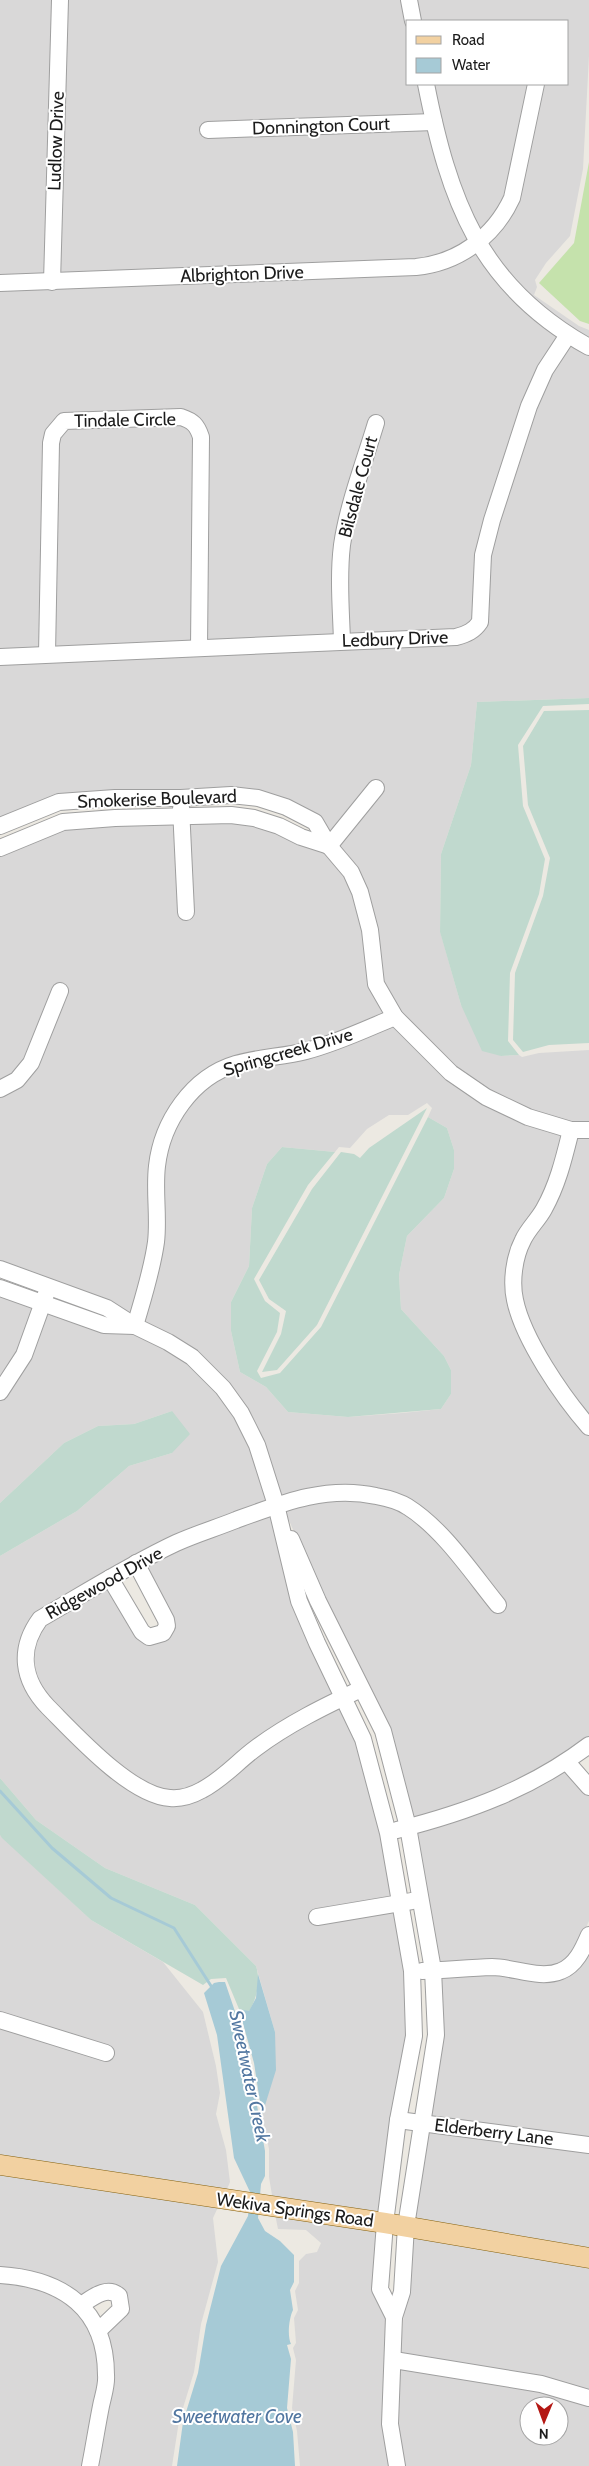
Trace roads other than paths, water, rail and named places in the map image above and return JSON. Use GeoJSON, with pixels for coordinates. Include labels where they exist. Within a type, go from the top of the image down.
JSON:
{"type":"FeatureCollection","features":[{"type":"Feature","properties":{"kind":"main road","name":"Wekiva Springs Road"},"geometry":{"type":"LineString","coordinates":[[0,2165],[269,2207],[406,2226],[589,2258]]}},
{"type":"Feature","properties":{"kind":"street","name":"Ludlow Drive"},"geometry":{"type":"LineString","coordinates":[[52,282],[60,0]]}},
{"type":"Feature","properties":{"kind":"street"},"geometry":{"type":"LineString","coordinates":[[409,0],[413,20]]}},
{"type":"Feature","properties":{"kind":"street"},"geometry":{"type":"LineString","coordinates":[[426,85],[434,122],[454,192],[465,220],[478,242],[522,299],[568,335],[589,347]]}},
{"type":"Feature","properties":{"kind":"street","name":"Albrighton Drive"},"geometry":{"type":"LineString","coordinates":[[0,283],[435,265],[450,260],[478,242],[505,212],[512,198],[536,85]]}},
{"type":"Feature","properties":{"kind":"street","name":"Donnington Court"},"geometry":{"type":"LineString","coordinates":[[208,130],[434,122]]}},
{"type":"Feature","properties":{"kind":"street","name":"Ledbury Drive"},"geometry":{"type":"LineString","coordinates":[[0,657],[456,637],[468,634],[476,628],[481,614],[483,555],[492,520],[529,406],[545,370],[568,335]]}},
{"type":"Feature","properties":{"kind":"street","name":"Tindale Circle"},"geometry":{"type":"LineString","coordinates":[[47,654],[53,434],[59,425],[64,422],[181,417],[191,421],[198,427],[201,437],[199,648]]}},
{"type":"Feature","properties":{"kind":"street","name":"Bilsdale Court"},"geometry":{"type":"LineString","coordinates":[[342,641],[340,574],[342,545],[348,512],[376,423]]}},
{"type":"Feature","properties":{"kind":"street"},"geometry":{"type":"LineString","coordinates":[[329,846],[376,788]]}},
{"type":"Feature","properties":{"kind":"street","name":"Smokerise Boulevard"},"geometry":{"type":"LineString","coordinates":[[0,826],[59,802],[115,798],[181,798],[231,795],[258,798],[286,807],[315,822],[329,846],[351,872],[360,892],[370,930],[376,984],[395,1017],[451,1073],[486,1098],[528,1117],[571,1130],[589,1130]]}},
{"type":"Feature","properties":{"kind":"street"},"geometry":{"type":"LineString","coordinates":[[181,798],[186,912]]}},
{"type":"Feature","properties":{"kind":"street","name":"Smokerise Boulevard"},"geometry":{"type":"LineString","coordinates":[[0,848],[63,822],[115,818],[182,818],[231,815],[254,818],[329,846]]}},
{"type":"Feature","properties":{"kind":"street"},"geometry":{"type":"LineString","coordinates":[[0,1089],[17,1080],[31,1063],[60,991]]}},
{"type":"Feature","properties":{"kind":"street","name":"Springcreek Drive"},"geometry":{"type":"LineString","coordinates":[[134,1326],[150,1271],[156,1240],[157,1167],[160,1147],[168,1124],[190,1093],[210,1076],[235,1064],[306,1051],[395,1017]]}},
{"type":"Feature","properties":{"kind":"street"},"geometry":{"type":"LineString","coordinates":[[571,1130],[561,1173],[544,1208],[523,1240],[515,1265],[515,1299],[525,1329],[566,1400],[589,1426]]}},
{"type":"Feature","properties":{"kind":"street"},"geometry":{"type":"LineString","coordinates":[[0,1269],[107,1308],[134,1326],[168,1342],[192,1357],[223,1388],[242,1413],[257,1445],[276,1505],[293,1582],[299,1600],[342,1698],[363,1739],[388,1832],[412,1971],[414,2036],[398,2120],[385,2223],[380,2289],[394,2317]]}},
{"type":"Feature","properties":{"kind":"street"},"geometry":{"type":"LineString","coordinates":[[0,1392],[24,1356],[49,1287]]}},
{"type":"Feature","properties":{"kind":"street"},"geometry":{"type":"LineString","coordinates":[[0,1288],[104,1325],[134,1326]]}},
{"type":"Feature","properties":{"kind":"street","name":"Ridgewood Drive"},"geometry":{"type":"LineString","coordinates":[[361,1689],[283,1730],[255,1748],[217,1781],[201,1791],[184,1797],[169,1798],[151,1794],[131,1783],[78,1738],[43,1702],[32,1685],[26,1666],[25,1649],[31,1631],[40,1619],[136,1563],[177,1543],[276,1505],[310,1495],[338,1491],[362,1493],[390,1499],[407,1506],[429,1523],[498,1605]]}},
{"type":"Feature","properties":{"kind":"street"},"geometry":{"type":"LineString","coordinates":[[276,1505],[308,1579],[383,1731],[408,1827],[433,1970],[436,2035],[406,2226],[402,2292],[394,2317],[394,2360],[390,2424],[397,2466]]}},
{"type":"Feature","properties":{"kind":"street"},"geometry":{"type":"LineString","coordinates":[[110,1578],[142,1632],[149,1637],[163,1634],[167,1626],[166,1620],[136,1563]]}},
{"type":"Feature","properties":{"kind":"street"},"geometry":{"type":"LineString","coordinates":[[388,1832],[451,1817],[496,1800],[541,1778],[567,1762],[589,1744]]}},
{"type":"Feature","properties":{"kind":"street"},"geometry":{"type":"LineString","coordinates":[[567,1762],[589,1787]]}},
{"type":"Feature","properties":{"kind":"street"},"geometry":{"type":"LineString","coordinates":[[317,1917],[421,1899]]}},
{"type":"Feature","properties":{"kind":"street"},"geometry":{"type":"LineString","coordinates":[[412,1971],[494,1967],[549,1974],[563,1970],[572,1964],[580,1954],[589,1935]]}},
{"type":"Feature","properties":{"kind":"street"},"geometry":{"type":"LineString","coordinates":[[0,2020],[106,2053]]}},
{"type":"Feature","properties":{"kind":"street","name":"Elderberry Lane"},"geometry":{"type":"LineString","coordinates":[[398,2120],[589,2144]]}},
{"type":"Feature","properties":{"kind":"street"},"geometry":{"type":"LineString","coordinates":[[0,2275],[37,2281],[59,2290],[81,2305],[95,2322],[103,2343],[107,2376],[90,2466]]}},
{"type":"Feature","properties":{"kind":"street"},"geometry":{"type":"LineString","coordinates":[[81,2305],[93,2297],[109,2291],[119,2296],[121,2309],[98,2331]]}},
{"type":"Feature","properties":{"kind":"street"},"geometry":{"type":"LineString","coordinates":[[394,2360],[541,2384],[589,2398]]}},
{"type":"Feature","properties":{"kind":"water"},"geometry":{"type":"Polygon","coordinates":[[[258,1974],[275,2032],[276,2070],[262,2115],[254,2063],[239,2009],[249,2011],[256,1998],[258,1974]]]}},
{"type":"Feature","properties":{"kind":"water","name":"Sweetwater Cove"},"geometry":{"type":"Polygon","coordinates":[[[225,1982],[241,2029],[250,2065],[265,2151],[265,2176],[261,2184],[258,2218],[265,2231],[280,2241],[294,2255],[294,2282],[290,2290],[293,2310],[289,2327],[291,2344],[287,2345],[291,2359],[287,2408],[293,2432],[295,2466],[177,2466],[183,2422],[198,2373],[206,2325],[221,2266],[248,2216],[250,2192],[234,2158],[217,2035],[204,1993],[214,1983],[225,1982]]]}},
{"type":"Feature","properties":{"kind":"waterway","name":"Sweetwater Creek"},"geometry":{"type":"LineString","coordinates":[[0,1791],[52,1848],[111,1898],[174,1928],[213,1989]]}}]}
